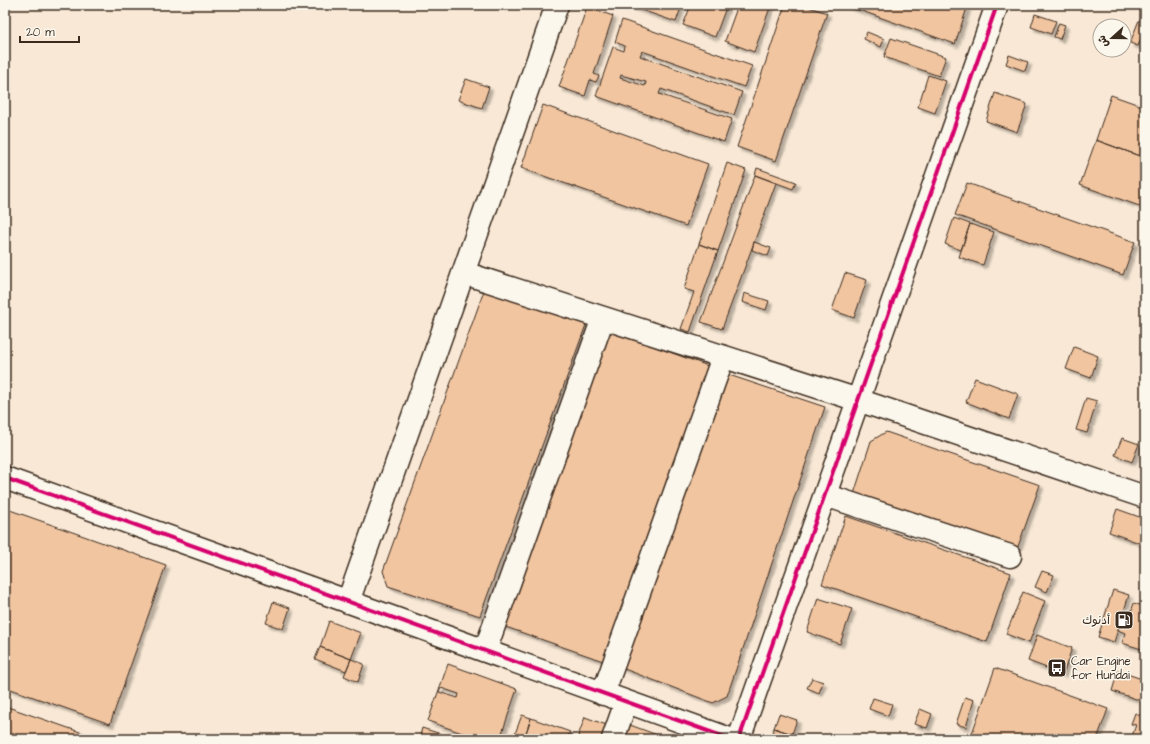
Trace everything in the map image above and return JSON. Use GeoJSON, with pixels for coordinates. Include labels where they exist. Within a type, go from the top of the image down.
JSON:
{"type":"FeatureCollection","features":[{"type":"Feature","properties":{"kind":"street"},"geometry":{"type":"LineString","coordinates":[[348,602],[557,5]]}},
{"type":"Feature","properties":{"kind":"street"},"geometry":{"type":"LineString","coordinates":[[739,739],[997,5]]}},
{"type":"Feature","properties":{"kind":"street"},"geometry":{"type":"LineString","coordinates":[[464,273],[858,400],[1145,497]]}},
{"type":"Feature","properties":{"kind":"street"},"geometry":{"type":"LineString","coordinates":[[485,651],[603,318]]}},
{"type":"Feature","properties":{"kind":"street"},"geometry":{"type":"LineString","coordinates":[[603,694],[722,356]]}},
{"type":"Feature","properties":{"kind":"street"},"geometry":{"type":"LineString","coordinates":[[5,478],[730,739]]}},
{"type":"Feature","properties":{"kind":"street"},"geometry":{"type":"LineString","coordinates":[[825,495],[1010,556]]}},
{"type":"Feature","properties":{"kind":"street"},"geometry":{"type":"LineString","coordinates":[[613,739],[626,702]]}},
{"type":"Feature","properties":{"kind":"shaded area"},"geometry":{"type":"Polygon","coordinates":[[[5,5],[1145,5],[1145,704],[1132,739],[5,739],[5,5]]]}},
{"type":"Feature","properties":{"kind":"building"},"geometry":{"type":"Polygon","coordinates":[[[627,5],[682,5],[676,22],[627,5]]]}},
{"type":"Feature","properties":{"kind":"building"},"geometry":{"type":"Polygon","coordinates":[[[691,5],[727,5],[715,37],[683,25],[691,5]]]}},
{"type":"Feature","properties":{"kind":"building"},"geometry":{"type":"Polygon","coordinates":[[[738,5],[771,5],[754,52],[725,41],[738,5]]]}},
{"type":"Feature","properties":{"kind":"building"},"geometry":{"type":"Polygon","coordinates":[[[785,5],[803,5],[827,13],[776,161],[737,147],[785,5]]]}},
{"type":"Feature","properties":{"kind":"building"},"geometry":{"type":"Polygon","coordinates":[[[845,5],[959,5],[967,8],[955,44],[845,5]]]}},
{"type":"Feature","properties":{"kind":"building"},"geometry":{"type":"Polygon","coordinates":[[[587,7],[613,16],[594,74],[599,76],[596,82],[590,80],[585,96],[559,87],[587,7]]]}},
{"type":"Feature","properties":{"kind":"building"},"geometry":{"type":"Polygon","coordinates":[[[1035,14],[1056,21],[1051,34],[1031,27],[1035,14]]]}},
{"type":"Feature","properties":{"kind":"building"},"geometry":{"type":"Polygon","coordinates":[[[622,20],[752,66],[744,87],[642,51],[640,56],[742,92],[734,115],[661,89],[659,94],[732,119],[724,142],[596,96],[613,47],[624,51],[625,46],[615,42],[622,20]],[[621,75],[620,78],[645,86],[646,82],[621,75]]]}},
{"type":"Feature","properties":{"kind":"building"},"geometry":{"type":"Polygon","coordinates":[[[1139,20],[1145,22],[1145,28],[1138,46],[1132,44],[1132,38],[1139,20]]]}},
{"type":"Feature","properties":{"kind":"building"},"geometry":{"type":"Polygon","coordinates":[[[1059,23],[1065,25],[1060,39],[1054,37],[1059,23]]]}},
{"type":"Feature","properties":{"kind":"building"},"geometry":{"type":"Polygon","coordinates":[[[867,32],[884,39],[881,47],[864,39],[867,32]]]}},
{"type":"Feature","properties":{"kind":"building"},"geometry":{"type":"Polygon","coordinates":[[[891,38],[946,57],[939,76],[884,57],[891,38]]]}},
{"type":"Feature","properties":{"kind":"building"},"geometry":{"type":"Polygon","coordinates":[[[1009,55],[1028,62],[1025,71],[1006,64],[1009,55]]]}},
{"type":"Feature","properties":{"kind":"building"},"geometry":{"type":"Polygon","coordinates":[[[928,75],[946,81],[935,113],[918,107],[928,75]]]}},
{"type":"Feature","properties":{"kind":"building"},"geometry":{"type":"Polygon","coordinates":[[[466,79],[489,87],[482,108],[458,100],[466,79]]]}},
{"type":"Feature","properties":{"kind":"building"},"geometry":{"type":"Polygon","coordinates":[[[995,93],[1027,104],[1017,132],[986,121],[995,93]]]}},
{"type":"Feature","properties":{"kind":"building"},"geometry":{"type":"Polygon","coordinates":[[[1111,95],[1145,107],[1145,158],[1096,140],[1111,95]]]}},
{"type":"Feature","properties":{"kind":"building"},"geometry":{"type":"Polygon","coordinates":[[[543,105],[708,164],[686,226],[521,168],[543,105]]]}},
{"type":"Feature","properties":{"kind":"building"},"geometry":{"type":"Polygon","coordinates":[[[1096,140],[1145,158],[1145,208],[1080,185],[1096,140]]]}},
{"type":"Feature","properties":{"kind":"building"},"geometry":{"type":"Polygon","coordinates":[[[727,163],[746,170],[718,251],[699,244],[727,163]]]}},
{"type":"Feature","properties":{"kind":"building"},"geometry":{"type":"Polygon","coordinates":[[[757,168],[796,182],[793,189],[755,175],[757,168]]]}},
{"type":"Feature","properties":{"kind":"building"},"geometry":{"type":"Polygon","coordinates":[[[755,175],[776,183],[722,329],[701,322],[755,175]]]}},
{"type":"Feature","properties":{"kind":"building"},"geometry":{"type":"Polygon","coordinates":[[[967,183],[1135,242],[1123,275],[955,215],[967,183]]]}},
{"type":"Feature","properties":{"kind":"building"},"geometry":{"type":"Polygon","coordinates":[[[954,218],[970,224],[961,250],[945,244],[954,218]]]}},
{"type":"Feature","properties":{"kind":"building"},"geometry":{"type":"Polygon","coordinates":[[[970,224],[994,232],[983,265],[959,257],[970,224]]]}},
{"type":"Feature","properties":{"kind":"building"},"geometry":{"type":"Polygon","coordinates":[[[754,242],[771,248],[768,256],[752,250],[754,242]]]}},
{"type":"Feature","properties":{"kind":"building"},"geometry":{"type":"Polygon","coordinates":[[[699,244],[718,251],[690,332],[681,329],[694,292],[684,289],[699,244]]]}},
{"type":"Feature","properties":{"kind":"building"},"geometry":{"type":"Polygon","coordinates":[[[845,273],[867,280],[854,318],[832,310],[845,273]]]}},
{"type":"Feature","properties":{"kind":"building"},"geometry":{"type":"Polygon","coordinates":[[[485,288],[587,322],[480,616],[388,586],[383,571],[485,288]]]}},
{"type":"Feature","properties":{"kind":"building"},"geometry":{"type":"Polygon","coordinates":[[[744,293],[769,301],[766,310],[742,302],[744,293]]]}},
{"type":"Feature","properties":{"kind":"building"},"geometry":{"type":"Polygon","coordinates":[[[606,329],[711,367],[603,661],[500,625],[606,329]]]}},
{"type":"Feature","properties":{"kind":"building"},"geometry":{"type":"Polygon","coordinates":[[[1074,347],[1098,356],[1091,378],[1066,369],[1074,347]]]}},
{"type":"Feature","properties":{"kind":"building"},"geometry":{"type":"Polygon","coordinates":[[[723,373],[825,407],[727,696],[713,703],[619,667],[723,373]]]}},
{"type":"Feature","properties":{"kind":"building"},"geometry":{"type":"Polygon","coordinates":[[[975,378],[1018,394],[1009,419],[966,402],[975,378]]]}},
{"type":"Feature","properties":{"kind":"building"},"geometry":{"type":"Polygon","coordinates":[[[1086,398],[1097,401],[1087,433],[1076,430],[1086,398]]]}},
{"type":"Feature","properties":{"kind":"building"},"geometry":{"type":"Polygon","coordinates":[[[886,432],[1040,485],[1016,552],[853,497],[871,441],[886,432]]]}},
{"type":"Feature","properties":{"kind":"building"},"geometry":{"type":"Polygon","coordinates":[[[1122,438],[1139,444],[1132,462],[1115,455],[1122,438]]]}},
{"type":"Feature","properties":{"kind":"building"},"geometry":{"type":"Polygon","coordinates":[[[7,509],[166,565],[110,724],[5,687],[5,510],[7,509]]]}},
{"type":"Feature","properties":{"kind":"building"},"geometry":{"type":"Polygon","coordinates":[[[1117,509],[1145,519],[1145,535],[1142,544],[1109,532],[1117,509]]]}},
{"type":"Feature","properties":{"kind":"building"},"geometry":{"type":"Polygon","coordinates":[[[846,516],[1011,573],[987,642],[822,584],[846,516]]]}},
{"type":"Feature","properties":{"kind":"building"},"geometry":{"type":"Polygon","coordinates":[[[1145,535],[1145,546],[1142,544],[1145,535]]]}},
{"type":"Feature","properties":{"kind":"building"},"geometry":{"type":"Polygon","coordinates":[[[1042,571],[1054,575],[1047,592],[1035,587],[1042,571]]]}},
{"type":"Feature","properties":{"kind":"building"},"geometry":{"type":"Polygon","coordinates":[[[1113,590],[1129,595],[1114,642],[1098,637],[1113,590]]]}},
{"type":"Feature","properties":{"kind":"building"},"geometry":{"type":"Polygon","coordinates":[[[1023,592],[1045,601],[1029,643],[1006,634],[1023,592]]]}},
{"type":"Feature","properties":{"kind":"building"},"geometry":{"type":"Polygon","coordinates":[[[818,598],[852,609],[840,644],[807,632],[818,598]]]}},
{"type":"Feature","properties":{"kind":"building"},"geometry":{"type":"Polygon","coordinates":[[[273,602],[290,608],[283,629],[266,623],[273,602]]]}},
{"type":"Feature","properties":{"kind":"building"},"geometry":{"type":"Polygon","coordinates":[[[1134,603],[1145,607],[1145,650],[1122,643],[1125,633],[1118,630],[1123,613],[1130,615],[1134,603]]]}},
{"type":"Feature","properties":{"kind":"building"},"geometry":{"type":"Polygon","coordinates":[[[329,621],[361,633],[351,659],[320,647],[329,621]]]}},
{"type":"Feature","properties":{"kind":"building"},"geometry":{"type":"Polygon","coordinates":[[[1037,635],[1072,648],[1063,674],[1028,661],[1037,635]]]}},
{"type":"Feature","properties":{"kind":"building"},"geometry":{"type":"Polygon","coordinates":[[[320,647],[351,659],[346,671],[315,659],[320,647]]]}},
{"type":"Feature","properties":{"kind":"building"},"geometry":{"type":"Polygon","coordinates":[[[351,659],[364,664],[358,682],[344,676],[351,659]]]}},
{"type":"Feature","properties":{"kind":"building"},"geometry":{"type":"Polygon","coordinates":[[[448,664],[517,689],[500,739],[479,739],[428,721],[448,664]],[[441,688],[439,692],[458,698],[459,694],[441,688]]]}},
{"type":"Feature","properties":{"kind":"building"},"geometry":{"type":"Polygon","coordinates":[[[995,668],[1108,709],[1097,739],[980,739],[971,736],[995,668]]]}},
{"type":"Feature","properties":{"kind":"building"},"geometry":{"type":"Polygon","coordinates":[[[1118,671],[1145,680],[1145,702],[1112,691],[1118,671]]]}},
{"type":"Feature","properties":{"kind":"building"},"geometry":{"type":"Polygon","coordinates":[[[812,678],[823,682],[819,693],[807,688],[812,678]]]}},
{"type":"Feature","properties":{"kind":"building"},"geometry":{"type":"Polygon","coordinates":[[[965,697],[974,700],[966,727],[956,724],[965,697]]]}},
{"type":"Feature","properties":{"kind":"building"},"geometry":{"type":"Polygon","coordinates":[[[873,698],[892,704],[888,716],[869,709],[873,698]]]}},
{"type":"Feature","properties":{"kind":"building"},"geometry":{"type":"Polygon","coordinates":[[[5,706],[100,739],[5,739],[5,706]]]}},
{"type":"Feature","properties":{"kind":"building"},"geometry":{"type":"Polygon","coordinates":[[[920,709],[932,714],[927,728],[914,724],[920,709]]]}},
{"type":"Feature","properties":{"kind":"building"},"geometry":{"type":"Polygon","coordinates":[[[1135,713],[1145,717],[1145,739],[1131,739],[1136,725],[1131,724],[1135,713]]]}},
{"type":"Feature","properties":{"kind":"building"},"geometry":{"type":"Polygon","coordinates":[[[779,714],[797,720],[792,734],[774,728],[779,714]]]}},
{"type":"Feature","properties":{"kind":"building"},"geometry":{"type":"Polygon","coordinates":[[[522,715],[531,718],[524,739],[513,739],[522,715]]]}},
{"type":"Feature","properties":{"kind":"building"},"geometry":{"type":"Polygon","coordinates":[[[585,717],[609,726],[604,739],[585,739],[578,736],[585,717]]]}},
{"type":"Feature","properties":{"kind":"building"},"geometry":{"type":"Polygon","coordinates":[[[531,718],[570,732],[567,739],[524,739],[531,718]]]}},
{"type":"Feature","properties":{"kind":"building"},"geometry":{"type":"Polygon","coordinates":[[[622,722],[668,739],[623,739],[622,722]]]}},
{"type":"Feature","properties":{"kind":"building"},"geometry":{"type":"Polygon","coordinates":[[[422,728],[457,739],[419,739],[422,728]]]}},
{"type":"Feature","properties":{"kind":"building"},"geometry":{"type":"Polygon","coordinates":[[[774,728],[792,734],[805,739],[770,739],[774,728]]]}},
{"type":"Feature","properties":{"kind":"cycle path"},"geometry":{"type":"LineString","coordinates":[[739,739],[997,5]]}},
{"type":"Feature","properties":{"kind":"cycle path"},"geometry":{"type":"LineString","coordinates":[[5,478],[730,739]]}},
{"type":"Feature","properties":{"kind":"place","name":"أدنوك"},"geometry":{"type":"Point","coordinates":[1124,620]}},
{"type":"Feature","properties":{"kind":"place","name":"Car Engine for Hundai"},"geometry":{"type":"Point","coordinates":[1057,668]}}]}
